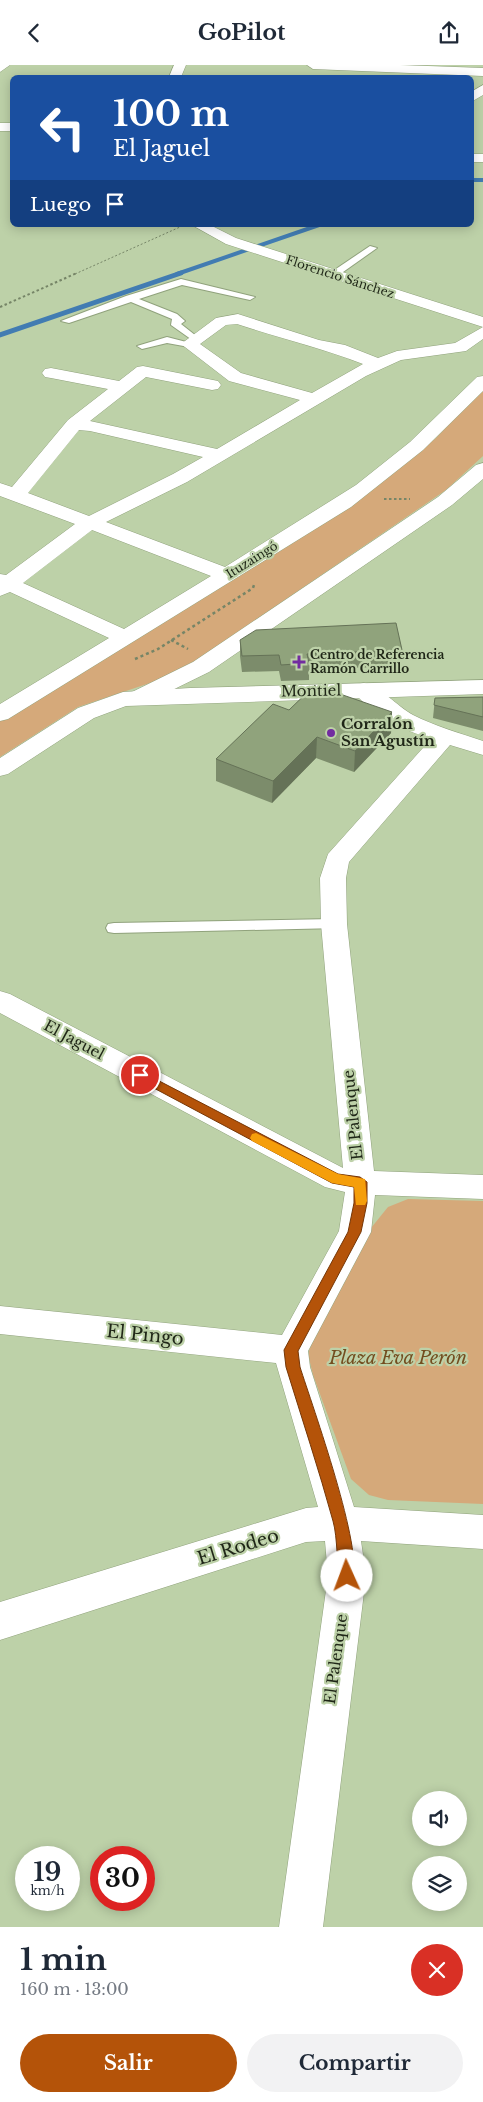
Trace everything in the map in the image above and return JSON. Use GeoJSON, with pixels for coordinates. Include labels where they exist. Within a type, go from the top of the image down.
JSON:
{"type":"FeatureCollection","features":[{"type":"Feature","properties":{"kind":"street"},"geometry":{"type":"LineString","coordinates":[[0,68],[4,65]]}},
{"type":"Feature","properties":{"kind":"street"},"geometry":{"type":"LineString","coordinates":[[312,65],[483,73]]}},
{"type":"Feature","properties":{"kind":"street","name":"Florencio Sánchez"},"geometry":{"type":"LineString","coordinates":[[203,227],[230,241],[271,255],[483,322]]}},
{"type":"Feature","properties":{"kind":"street"},"geometry":{"type":"LineString","coordinates":[[316,399],[235,377],[192,341],[222,321],[238,319],[315,344],[339,349],[376,363]]}},
{"type":"Feature","properties":{"kind":"street"},"geometry":{"type":"LineString","coordinates":[[3,585],[88,523],[180,478],[376,363],[406,354],[460,347],[483,332]]}},
{"type":"Feature","properties":{"kind":"street"},"geometry":{"type":"LineString","coordinates":[[212,385],[143,371],[74,424],[8,492],[228,575]]}},
{"type":"Feature","properties":{"kind":"street"},"geometry":{"type":"LineString","coordinates":[[51,373],[123,387]]}},
{"type":"Feature","properties":{"kind":"street","name":"Ituzaingó"},"geometry":{"type":"LineString","coordinates":[[0,714],[228,575],[372,483],[428,437],[483,381]]}},
{"type":"Feature","properties":{"kind":"street"},"geometry":{"type":"LineString","coordinates":[[74,424],[221,455]]}},
{"type":"Feature","properties":{"kind":"street"},"geometry":{"type":"LineString","coordinates":[[0,769],[86,713],[112,702],[138,698],[208,662],[460,490],[483,469]]}},
{"type":"Feature","properties":{"kind":"street"},"geometry":{"type":"LineString","coordinates":[[460,490],[483,495]]}},
{"type":"Feature","properties":{"kind":"street"},"geometry":{"type":"LineString","coordinates":[[3,585],[126,638]]}},
{"type":"Feature","properties":{"kind":"street"},"geometry":{"type":"LineString","coordinates":[[208,662],[202,676],[206,682],[215,688],[232,693]]}},
{"type":"Feature","properties":{"kind":"street","name":"Montiel"},"geometry":{"type":"LineString","coordinates":[[138,698],[232,693],[483,687]]}},
{"type":"Feature","properties":{"kind":"street"},"geometry":{"type":"LineString","coordinates":[[364,690],[410,723],[446,737],[483,748]]}},
{"type":"Feature","properties":{"kind":"street","name":"El Palenque"},"geometry":{"type":"LineString","coordinates":[[301,1927],[347,1576],[346,1551],[341,1523],[293,1367],[291,1350],[355,1232],[360,1203],[360,1182],[334,924],[333,878],[337,861],[446,737]]}},
{"type":"Feature","properties":{"kind":"street","name":"El Jaguel"},"geometry":{"type":"LineString","coordinates":[[0,1001],[336,1179],[360,1182],[483,1187]]}},
{"type":"Feature","properties":{"kind":"street","name":"El Pingo"},"geometry":{"type":"LineString","coordinates":[[0,1320],[291,1350]]}},
{"type":"Feature","properties":{"kind":"street","name":"El Rodeo"},"geometry":{"type":"LineString","coordinates":[[0,1621],[306,1525],[341,1523],[483,1531]]}},
{"type":"Feature","properties":{"kind":"lane"},"geometry":{"type":"LineString","coordinates":[[333,275],[373,248]]}},
{"type":"Feature","properties":{"kind":"lane"},"geometry":{"type":"LineString","coordinates":[[66,321],[129,298],[181,282],[250,297]]}},
{"type":"Feature","properties":{"kind":"lane"},"geometry":{"type":"LineString","coordinates":[[129,298],[169,316],[174,316],[180,321],[174,323],[192,341]]}},
{"type":"Feature","properties":{"kind":"lane"},"geometry":{"type":"LineString","coordinates":[[142,346],[167,340],[192,341]]}},
{"type":"Feature","properties":{"kind":"lane"},"geometry":{"type":"LineString","coordinates":[[114,928],[334,924]]}},
{"type":"Feature","properties":{"kind":"path"},"geometry":{"type":"LineString","coordinates":[[0,307],[181,227]]}},
{"type":"Feature","properties":{"kind":"path"},"geometry":{"type":"LineString","coordinates":[[378,499],[415,499]]}},
{"type":"Feature","properties":{"kind":"path"},"geometry":{"type":"LineString","coordinates":[[144,627],[193,651],[208,662]]}},
{"type":"Feature","properties":{"kind":"green space"},"geometry":{"type":"Polygon","coordinates":[[[483,389],[483,456],[446,490],[194,662],[162,679],[78,707],[0,757],[0,720],[358,499],[435,439],[483,389]]]}},
{"type":"Feature","properties":{"kind":"green space","name":"Plaza Eva Perón"},"geometry":{"type":"Polygon","coordinates":[[[408,1199],[483,1201],[483,1504],[388,1500],[369,1495],[351,1479],[313,1375],[308,1354],[315,1333],[371,1228],[388,1207],[408,1199]]]}},
{"type":"Feature","properties":{"kind":"building"},"geometry":{"type":"Polygon","coordinates":[[[396,623],[402,650],[307,654],[309,663],[281,665],[279,655],[242,656],[240,640],[256,630],[396,623]]]}},
{"type":"Feature","properties":{"kind":"building"},"geometry":{"type":"Polygon","coordinates":[[[315,685],[317,695],[340,694],[392,712],[355,751],[317,737],[273,781],[216,759],[273,704],[289,710],[315,685]]]}},
{"type":"Feature","properties":{"kind":"building"},"geometry":{"type":"Polygon","coordinates":[[[483,697],[483,717],[434,705],[435,698],[483,697]]]}},
{"type":"Feature","properties":{"kind":"waterway"},"geometry":{"type":"LineString","coordinates":[[474,180],[483,180]]}},
{"type":"Feature","properties":{"kind":"waterway"},"geometry":{"type":"LineString","coordinates":[[177,274],[313,227]]}},
{"type":"Feature","properties":{"kind":"waterway"},"geometry":{"type":"LineString","coordinates":[[0,335],[181,273]]}},
{"type":"Feature","properties":{"kind":"slow traffic"},"geometry":{"type":"LineString","coordinates":[[256,1138],[336,1179],[360,1182],[360,1201]]}},
{"type":"Feature","properties":{"kind":"place","name":"Centro de Referencia Ramón Carrillo"},"geometry":{"type":"Point","coordinates":[299,662]}},
{"type":"Feature","properties":{"kind":"place","name":"Corralón San Agustín"},"geometry":{"type":"Point","coordinates":[331,733]}},
{"type":"Feature","properties":{"kind":"route"},"geometry":{"type":"LineString","coordinates":[[140,1075],[336,1179],[360,1182],[360,1203],[355,1232],[291,1350],[293,1367],[341,1523],[346,1551],[347,1576]]}}]}
